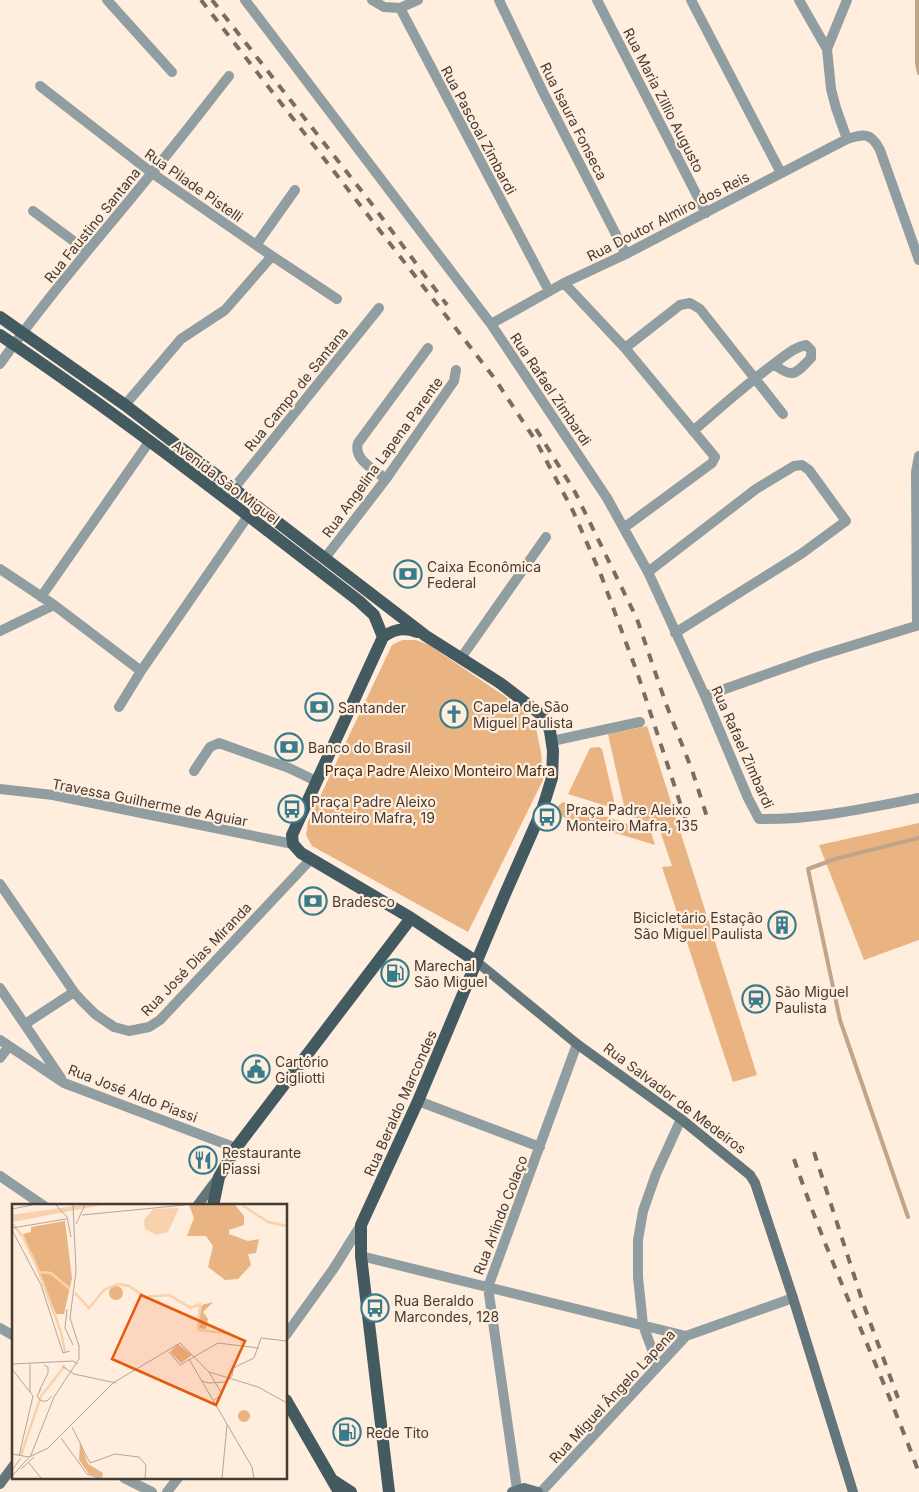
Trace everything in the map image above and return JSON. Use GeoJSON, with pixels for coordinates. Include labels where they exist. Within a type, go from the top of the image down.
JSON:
{"type":"FeatureCollection","features":[{"type":"Feature","properties":{"kind":"main road","name":"Avenida São Miguel"},"geometry":{"type":"LineString","coordinates":[[0,316],[125,405],[426,636],[500,683],[539,713],[546,722],[552,741]]}},
{"type":"Feature","properties":{"kind":"main road","name":"Avenida São Miguel"},"geometry":{"type":"LineString","coordinates":[[0,335],[149,442],[368,609],[378,622],[383,637],[396,629],[404,628],[426,636]]}},
{"type":"Feature","properties":{"kind":"main road"},"geometry":{"type":"LineString","coordinates":[[199,1204],[219,1177],[236,1148],[411,918],[301,853],[293,844],[292,835],[383,637]]}},
{"type":"Feature","properties":{"kind":"main road","name":"Rua Beraldo Marcondes"},"geometry":{"type":"LineString","coordinates":[[389,1492],[361,1256],[362,1225],[418,1101],[542,810],[552,778],[552,741]]}},
{"type":"Feature","properties":{"kind":"main road","name":"Rua Salvador de Medeiros"},"geometry":{"type":"LineString","coordinates":[[411,918],[477,962],[577,1044],[681,1119],[744,1168],[750,1175],[755,1183],[793,1298],[853,1492]]}},
{"type":"Feature","properties":{"kind":"main road"},"geometry":{"type":"LineString","coordinates":[[213,1204],[219,1177]]}},
{"type":"Feature","properties":{"kind":"main road"},"geometry":{"type":"LineString","coordinates":[[288,1403],[339,1492]]}},
{"type":"Feature","properties":{"kind":"main road"},"geometry":{"type":"LineString","coordinates":[[0,1483],[12,1468]]}},
{"type":"Feature","properties":{"kind":"main road"},"geometry":{"type":"LineString","coordinates":[[332,1479],[350,1492]]}},
{"type":"Feature","properties":{"kind":"main road"},"geometry":{"type":"LineString","coordinates":[[514,1491],[524,1488],[539,1492]]}},
{"type":"Feature","properties":{"kind":"street"},"geometry":{"type":"LineString","coordinates":[[107,0],[172,72]]}},
{"type":"Feature","properties":{"kind":"street","name":"Rua Rafael Zimbardi"},"geometry":{"type":"LineString","coordinates":[[245,0],[491,324],[565,433],[624,527],[648,572],[759,819],[775,819],[860,809],[919,798]]}},
{"type":"Feature","properties":{"kind":"street"},"geometry":{"type":"LineString","coordinates":[[372,0],[384,7],[400,8],[418,0]]}},
{"type":"Feature","properties":{"kind":"street","name":"Rua Isaura Fonseca"},"geometry":{"type":"LineString","coordinates":[[499,0],[543,92],[626,254]]}},
{"type":"Feature","properties":{"kind":"street","name":"Rua Maria Zillio Augusto"},"geometry":{"type":"LineString","coordinates":[[597,0],[706,213]]}},
{"type":"Feature","properties":{"kind":"street"},"geometry":{"type":"LineString","coordinates":[[691,0],[781,173]]}},
{"type":"Feature","properties":{"kind":"street"},"geometry":{"type":"LineString","coordinates":[[799,0],[827,49],[833,99],[848,139]]}},
{"type":"Feature","properties":{"kind":"street"},"geometry":{"type":"LineString","coordinates":[[827,49],[847,0]]}},
{"type":"Feature","properties":{"kind":"street","name":"Rua Pascoal Zimbardi"},"geometry":{"type":"LineString","coordinates":[[400,8],[549,291]]}},
{"type":"Feature","properties":{"kind":"street","name":"Rua Faustino Santana"},"geometry":{"type":"LineString","coordinates":[[0,364],[87,251],[229,76]]}},
{"type":"Feature","properties":{"kind":"street","name":"Rua Pilade Pistelli"},"geometry":{"type":"LineString","coordinates":[[40,86],[152,173],[337,299]]}},
{"type":"Feature","properties":{"kind":"street","name":"Rua Doutor Almiro dos Reis"},"geometry":{"type":"LineString","coordinates":[[491,324],[564,283],[626,254],[781,173],[859,135],[870,136],[876,140],[919,260]]}},
{"type":"Feature","properties":{"kind":"street"},"geometry":{"type":"LineString","coordinates":[[256,245],[295,190]]}},
{"type":"Feature","properties":{"kind":"street"},"geometry":{"type":"LineString","coordinates":[[32,211],[87,251]]}},
{"type":"Feature","properties":{"kind":"street"},"geometry":{"type":"LineString","coordinates":[[125,405],[182,339],[225,310],[272,256]]}},
{"type":"Feature","properties":{"kind":"street"},"geometry":{"type":"LineString","coordinates":[[564,283],[625,348],[714,454],[712,463],[624,527]]}},
{"type":"Feature","properties":{"kind":"street"},"geometry":{"type":"LineString","coordinates":[[625,348],[680,306],[690,303],[700,309],[784,414]]}},
{"type":"Feature","properties":{"kind":"street","name":"Rua Campo de Santana"},"geometry":{"type":"LineString","coordinates":[[234,488],[379,308]]}},
{"type":"Feature","properties":{"kind":"street"},"geometry":{"type":"LineString","coordinates":[[386,479],[358,456],[356,448],[428,348]]}},
{"type":"Feature","properties":{"kind":"street"},"geometry":{"type":"LineString","coordinates":[[694,431],[754,378],[774,364]]}},
{"type":"Feature","properties":{"kind":"street","name":"Rua Angelina Lapena Parente"},"geometry":{"type":"LineString","coordinates":[[325,558],[386,479],[454,381],[456,370]]}},
{"type":"Feature","properties":{"kind":"street"},"geometry":{"type":"LineString","coordinates":[[41,597],[149,442]]}},
{"type":"Feature","properties":{"kind":"street"},"geometry":{"type":"LineString","coordinates":[[705,696],[815,657],[918,625],[916,472],[919,456]]}},
{"type":"Feature","properties":{"kind":"street"},"geometry":{"type":"LineString","coordinates":[[648,572],[756,489],[794,466],[802,465],[809,470],[846,521],[801,554],[676,633]]}},
{"type":"Feature","properties":{"kind":"street"},"geometry":{"type":"LineString","coordinates":[[119,707],[248,516]]}},
{"type":"Feature","properties":{"kind":"street"},"geometry":{"type":"LineString","coordinates":[[462,658],[546,537]]}},
{"type":"Feature","properties":{"kind":"street"},"geometry":{"type":"LineString","coordinates":[[0,570],[54,605],[142,671]]}},
{"type":"Feature","properties":{"kind":"street"},"geometry":{"type":"LineString","coordinates":[[0,631],[54,605]]}},
{"type":"Feature","properties":{"kind":"street"},"geometry":{"type":"LineString","coordinates":[[552,741],[640,722]]}},
{"type":"Feature","properties":{"kind":"street"},"geometry":{"type":"LineString","coordinates":[[194,770],[210,747],[219,743],[289,768],[316,781]]}},
{"type":"Feature","properties":{"kind":"street","name":"Travessa Guilherme de Aguiar"},"geometry":{"type":"LineString","coordinates":[[0,790],[53,795],[293,844]]}},
{"type":"Feature","properties":{"kind":"street","name":"Rua José Dias Miranda"},"geometry":{"type":"LineString","coordinates":[[0,884],[74,992],[95,1014],[114,1027],[129,1032],[149,1027],[160,1020],[311,859]]}},
{"type":"Feature","properties":{"kind":"street"},"geometry":{"type":"LineString","coordinates":[[0,988],[64,1083]]}},
{"type":"Feature","properties":{"kind":"street"},"geometry":{"type":"LineString","coordinates":[[25,1024],[74,992]]}},
{"type":"Feature","properties":{"kind":"street","name":"Rua José Aldo Piassi"},"geometry":{"type":"LineString","coordinates":[[0,1040],[64,1083],[236,1148]]}},
{"type":"Feature","properties":{"kind":"street","name":"Rua Arlindo Colaço"},"geometry":{"type":"LineString","coordinates":[[514,1491],[488,1287],[577,1044]]}},
{"type":"Feature","properties":{"kind":"street"},"geometry":{"type":"LineString","coordinates":[[0,1058],[9,1046]]}},
{"type":"Feature","properties":{"kind":"street"},"geometry":{"type":"LineString","coordinates":[[418,1101],[540,1147]]}},
{"type":"Feature","properties":{"kind":"street"},"geometry":{"type":"LineString","coordinates":[[658,1366],[643,1325],[638,1277],[638,1240],[643,1211],[656,1174],[681,1119]]}},
{"type":"Feature","properties":{"kind":"street"},"geometry":{"type":"LineString","coordinates":[[0,1176],[41,1204]]}},
{"type":"Feature","properties":{"kind":"street"},"geometry":{"type":"LineString","coordinates":[[288,1331],[334,1268],[362,1225]]}},
{"type":"Feature","properties":{"kind":"street"},"geometry":{"type":"LineString","coordinates":[[361,1256],[686,1336]]}},
{"type":"Feature","properties":{"kind":"street","name":"Rua Miguel Ângelo Lapena"},"geometry":{"type":"LineString","coordinates":[[539,1492],[686,1336],[793,1298]]}},
{"type":"Feature","properties":{"kind":"street"},"geometry":{"type":"LineString","coordinates":[[0,1328],[12,1335]]}},
{"type":"Feature","properties":{"kind":"street"},"geometry":{"type":"LineString","coordinates":[[128,1480],[152,1492]]}},
{"type":"Feature","properties":{"kind":"street"},"geometry":{"type":"LineString","coordinates":[[167,1492],[176,1480]]}},
{"type":"Feature","properties":{"kind":"green space","name":"Praça Padre Aleixo Monteiro Mafra"},"geometry":{"type":"Polygon","coordinates":[[[402,640],[416,640],[429,645],[525,710],[536,728],[541,752],[543,780],[468,932],[312,846],[306,835],[308,822],[392,645],[402,640]]]}},
{"type":"Feature","properties":{"kind":"green space"},"geometry":{"type":"Polygon","coordinates":[[[647,726],[757,1075],[733,1082],[662,867],[672,866],[658,825],[626,815],[608,734],[647,726]]]}},
{"type":"Feature","properties":{"kind":"green space"},"geometry":{"type":"Polygon","coordinates":[[[599,747],[602,749],[616,809],[568,794],[590,748],[599,747]]]}},
{"type":"Feature","properties":{"kind":"green space"},"geometry":{"type":"Polygon","coordinates":[[[563,802],[651,832],[655,845],[550,813],[563,802]]]}},
{"type":"Feature","properties":{"kind":"green space"},"geometry":{"type":"Polygon","coordinates":[[[919,823],[919,940],[864,960],[819,845],[919,823]]]}},
{"type":"Feature","properties":{"kind":"waterway"},"geometry":{"type":"LineString","coordinates":[[917,0],[917,63],[919,73]]}},
{"type":"Feature","properties":{"kind":"waterway"},"geometry":{"type":"LineString","coordinates":[[908,1217],[840,1020],[808,869],[835,859],[919,838]]}},
{"type":"Feature","properties":{"kind":"railway"},"geometry":{"type":"LineString","coordinates":[[201,0],[495,379],[537,443],[573,511],[601,575],[638,675],[688,827]]}},
{"type":"Feature","properties":{"kind":"railway"},"geometry":{"type":"LineString","coordinates":[[212,0],[371,203],[447,305]]}},
{"type":"Feature","properties":{"kind":"railway"},"geometry":{"type":"LineString","coordinates":[[536,429],[575,492],[637,619],[666,704],[692,770],[708,820]]}},
{"type":"Feature","properties":{"kind":"railway"},"geometry":{"type":"LineString","coordinates":[[814,1152],[863,1303],[898,1398]]}},
{"type":"Feature","properties":{"kind":"railway"},"geometry":{"type":"LineString","coordinates":[[794,1159],[823,1238],[919,1473]]}},
{"type":"Feature","properties":{"kind":"place","name":"Caixa Econômica Federal"},"geometry":{"type":"Point","coordinates":[408,574]}},
{"type":"Feature","properties":{"kind":"place","name":"Santander"},"geometry":{"type":"Point","coordinates":[319,707]}},
{"type":"Feature","properties":{"kind":"place","name":"Capela de São Miguel Paulista"},"geometry":{"type":"Point","coordinates":[454,714]}},
{"type":"Feature","properties":{"kind":"place","name":"Banco do Brasil"},"geometry":{"type":"Point","coordinates":[289,747]}},
{"type":"Feature","properties":{"kind":"place","name":"Praça Padre Aleixo Monteiro Mafra, 19"},"geometry":{"type":"Point","coordinates":[292,809]}},
{"type":"Feature","properties":{"kind":"place","name":"Praça Padre Aleixo Monteiro Mafra, 135"},"geometry":{"type":"Point","coordinates":[547,817]}},
{"type":"Feature","properties":{"kind":"place","name":"Bradesco"},"geometry":{"type":"Point","coordinates":[313,901]}},
{"type":"Feature","properties":{"kind":"place","name":"Bicicletário Estação São Miguel Paulista"},"geometry":{"type":"Point","coordinates":[782,925]}},
{"type":"Feature","properties":{"kind":"place","name":"Marechal São Miguel"},"geometry":{"type":"Point","coordinates":[395,973]}},
{"type":"Feature","properties":{"kind":"place","name":"São Miguel Paulista"},"geometry":{"type":"Point","coordinates":[756,999]}},
{"type":"Feature","properties":{"kind":"place","name":"Cartório Gigliotti"},"geometry":{"type":"Point","coordinates":[256,1069]}},
{"type":"Feature","properties":{"kind":"place","name":"Restaurante Piassi"},"geometry":{"type":"Point","coordinates":[203,1160]}},
{"type":"Feature","properties":{"kind":"place","name":"Rua Beraldo Marcondes, 128"},"geometry":{"type":"Point","coordinates":[375,1308]}},
{"type":"Feature","properties":{"kind":"place","name":"Rede Tito"},"geometry":{"type":"Point","coordinates":[347,1432]}}]}
